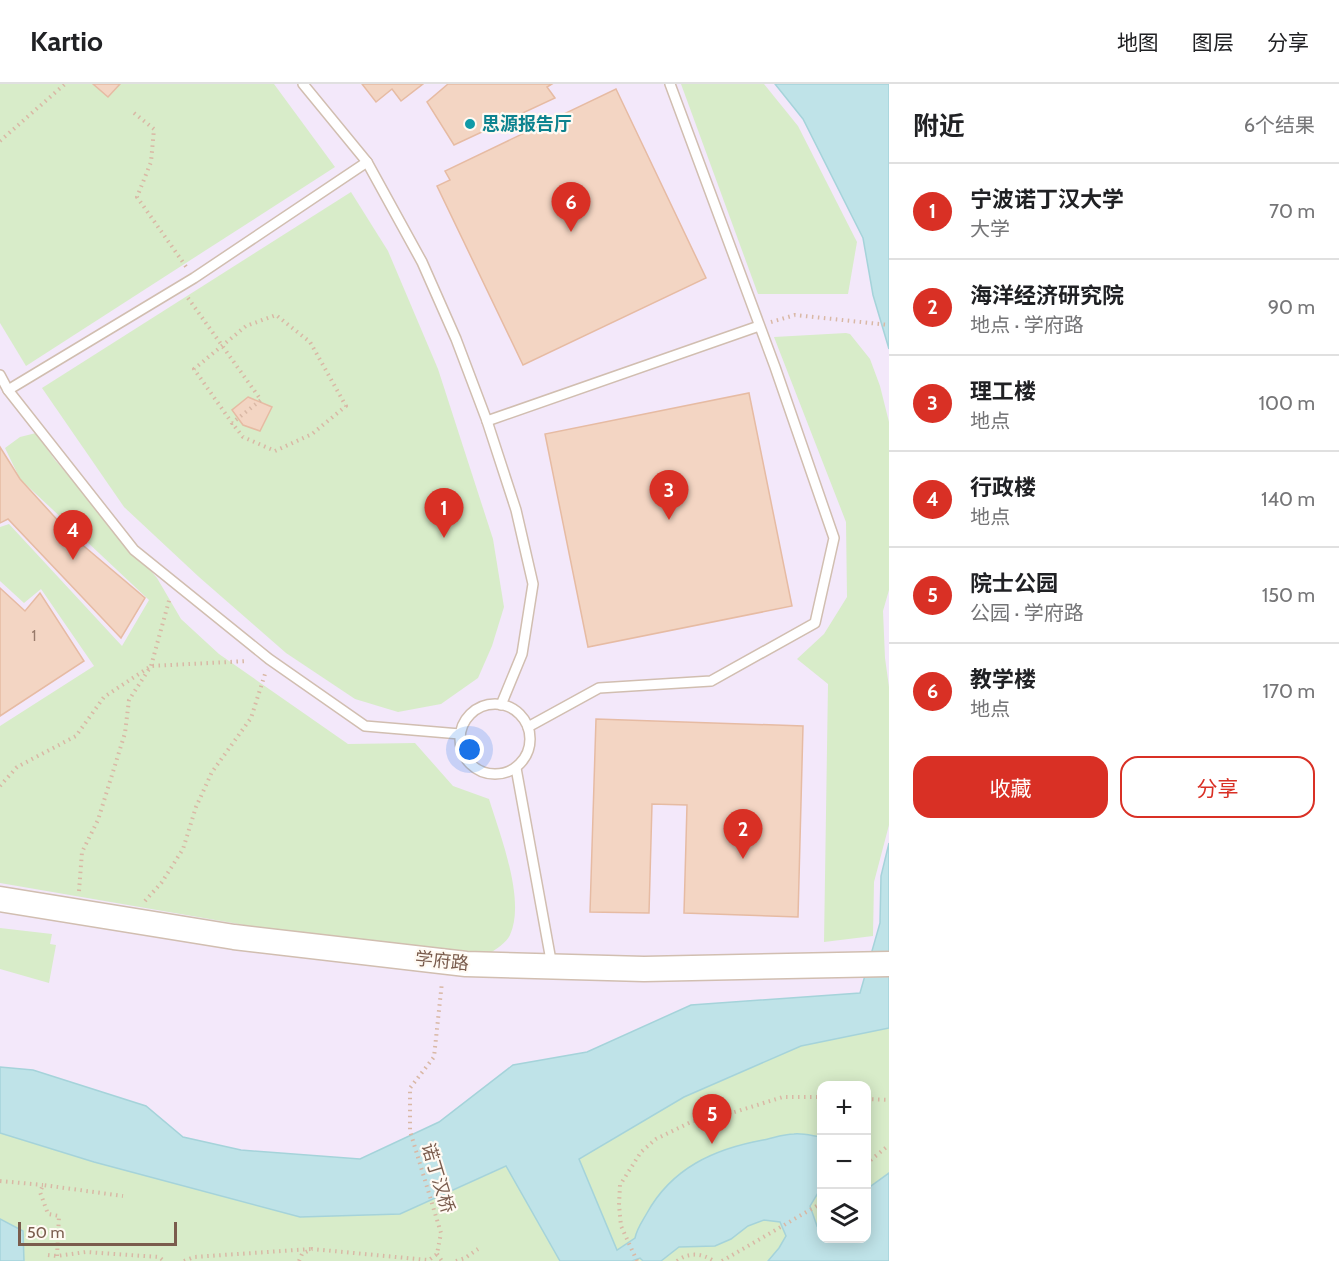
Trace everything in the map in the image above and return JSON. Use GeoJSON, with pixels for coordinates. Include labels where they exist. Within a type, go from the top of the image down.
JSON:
{"type":"FeatureCollection","features":[{"type":"Feature","properties":{"kind":"street","name":"学府路"},"geometry":{"type":"LineString","coordinates":[[0,899],[234,937],[466,964],[644,969],[889,964]]}},
{"type":"Feature","properties":{"kind":"lane"},"geometry":{"type":"LineString","coordinates":[[303,84],[367,162],[422,262],[456,339],[487,420],[516,510],[533,584],[522,654],[501,705]]}},
{"type":"Feature","properties":{"kind":"lane"},"geometry":{"type":"LineString","coordinates":[[528,727],[599,688],[711,681],[815,623],[834,538],[670,84]]}},
{"type":"Feature","properties":{"kind":"lane"},"geometry":{"type":"LineString","coordinates":[[8,390],[180,287],[367,162]]}},
{"type":"Feature","properties":{"kind":"lane"},"geometry":{"type":"LineString","coordinates":[[487,420],[759,326]]}},
{"type":"Feature","properties":{"kind":"lane"},"geometry":{"type":"LineString","coordinates":[[0,375],[8,390],[134,550],[269,659],[365,726],[460,734]]}},
{"type":"Feature","properties":{"kind":"lane"},"geometry":{"type":"LineString","coordinates":[[487,705],[512,708],[522,716],[528,727],[530,742],[526,757],[516,768],[500,774],[484,773],[470,764],[462,750],[460,734],[465,721],[474,711],[487,705]]}},
{"type":"Feature","properties":{"kind":"lane"},"geometry":{"type":"LineString","coordinates":[[516,768],[552,967]]}},
{"type":"Feature","properties":{"kind":"path"},"geometry":{"type":"LineString","coordinates":[[0,141],[65,84]]}},
{"type":"Feature","properties":{"kind":"path"},"geometry":{"type":"LineString","coordinates":[[134,113],[154,129],[151,162],[137,197],[194,278]]}},
{"type":"Feature","properties":{"kind":"path"},"geometry":{"type":"LineString","coordinates":[[180,287],[261,400],[232,423]]}},
{"type":"Feature","properties":{"kind":"path"},"geometry":{"type":"LineString","coordinates":[[276,315],[310,342],[346,406],[312,434],[275,452],[243,436],[232,423],[194,369],[246,326],[276,315]]}},
{"type":"Feature","properties":{"kind":"path"},"geometry":{"type":"LineString","coordinates":[[759,326],[795,315],[889,325]]}},
{"type":"Feature","properties":{"kind":"path"},"geometry":{"type":"LineString","coordinates":[[78,912],[82,852],[98,820],[125,733],[129,700],[151,666],[174,582]]}},
{"type":"Feature","properties":{"kind":"path"},"geometry":{"type":"LineString","coordinates":[[0,786],[17,767],[76,736],[104,697],[151,666],[269,659],[251,718],[212,772],[196,807],[183,849],[162,882],[128,919]]}},
{"type":"Feature","properties":{"kind":"path","name":"诺丁汉桥"},"geometry":{"type":"LineString","coordinates":[[437,1254],[441,1233],[410,1131],[410,1088],[434,1057],[443,962]]}},
{"type":"Feature","properties":{"kind":"path"},"geometry":{"type":"LineString","coordinates":[[637,1261],[621,1226],[619,1205],[620,1185],[641,1152],[656,1139],[693,1121],[725,1116],[783,1097],[817,1097]]}},
{"type":"Feature","properties":{"kind":"path"},"geometry":{"type":"LineString","coordinates":[[871,1099],[889,1100]]}},
{"type":"Feature","properties":{"kind":"path"},"geometry":{"type":"LineString","coordinates":[[871,1161],[889,1145]]}},
{"type":"Feature","properties":{"kind":"path"},"geometry":{"type":"LineString","coordinates":[[0,1181],[123,1196]]}},
{"type":"Feature","properties":{"kind":"path"},"geometry":{"type":"LineString","coordinates":[[43,1185],[40,1192],[48,1214],[59,1216],[57,1256]]}},
{"type":"Feature","properties":{"kind":"path"},"geometry":{"type":"LineString","coordinates":[[722,1261],[817,1207]]}},
{"type":"Feature","properties":{"kind":"path"},"geometry":{"type":"LineString","coordinates":[[299,1261],[302,1254],[312,1249]]}},
{"type":"Feature","properties":{"kind":"path"},"geometry":{"type":"LineString","coordinates":[[184,1261],[194,1257],[312,1249],[429,1260],[437,1254],[442,1261]]}},
{"type":"Feature","properties":{"kind":"path"},"geometry":{"type":"LineString","coordinates":[[456,1261],[478,1250]]}},
{"type":"Feature","properties":{"kind":"path"},"geometry":{"type":"LineString","coordinates":[[48,1255],[86,1252],[159,1257],[164,1261]]}},
{"type":"Feature","properties":{"kind":"path"},"geometry":{"type":"LineString","coordinates":[[677,1261],[693,1253],[706,1256],[714,1261]]}},
{"type":"Feature","properties":{"kind":"shaded area"},"geometry":{"type":"Polygon","coordinates":[[[0,84],[889,84],[889,993],[691,1005],[587,1052],[513,1065],[439,1122],[360,1159],[241,1150],[183,1137],[146,1106],[33,1070],[0,1067],[0,84]]]}},
{"type":"Feature","properties":{"kind":"green space"},"geometry":{"type":"Polygon","coordinates":[[[0,84],[274,84],[335,167],[26,366],[0,323],[0,84]]]}},
{"type":"Feature","properties":{"kind":"green space"},"geometry":{"type":"Polygon","coordinates":[[[681,84],[764,84],[798,126],[857,242],[848,294],[758,294],[681,84]]]}},
{"type":"Feature","properties":{"kind":"green space"},"geometry":{"type":"Polygon","coordinates":[[[351,192],[388,251],[438,369],[493,539],[504,607],[492,646],[478,678],[441,704],[398,712],[355,699],[286,653],[199,577],[124,507],[42,388],[351,192]]]}},
{"type":"Feature","properties":{"kind":"green space"},"geometry":{"type":"Polygon","coordinates":[[[850,334],[870,359],[889,422],[889,590],[883,611],[889,687],[889,825],[874,882],[873,936],[824,942],[828,684],[797,659],[824,634],[847,597],[846,522],[774,337],[850,334]]]}},
{"type":"Feature","properties":{"kind":"green space"},"geometry":{"type":"Polygon","coordinates":[[[36,433],[55,460],[157,578],[181,619],[219,654],[348,744],[415,743],[453,786],[489,799],[510,867],[515,904],[510,935],[503,943],[489,954],[273,930],[0,883],[0,726],[94,666],[41,589],[24,603],[0,581],[0,527],[9,524],[122,646],[149,600],[20,479],[5,448],[20,437],[36,433]]]}},
{"type":"Feature","properties":{"kind":"green space"},"geometry":{"type":"Polygon","coordinates":[[[0,928],[52,934],[50,944],[56,945],[49,983],[0,969],[0,928]]]}},
{"type":"Feature","properties":{"kind":"green space"},"geometry":{"type":"Polygon","coordinates":[[[889,1028],[889,1261],[0,1261],[0,1130],[400,1214],[507,1166],[579,1159],[684,1097],[801,1046],[889,1028]]]}},
{"type":"Feature","properties":{"kind":"water"},"geometry":{"type":"Polygon","coordinates":[[[775,84],[889,84],[889,349],[873,295],[863,238],[803,119],[775,84]]]}},
{"type":"Feature","properties":{"kind":"water"},"geometry":{"type":"Polygon","coordinates":[[[889,843],[889,1028],[801,1046],[684,1097],[579,1159],[617,1250],[635,1238],[638,1228],[657,1197],[682,1172],[696,1163],[728,1149],[782,1135],[817,1136],[817,1195],[810,1206],[817,1226],[817,1243],[871,1243],[871,1186],[889,1173],[889,1261],[768,1261],[786,1236],[780,1222],[764,1220],[748,1226],[731,1239],[715,1246],[679,1247],[661,1261],[643,1261],[640,1258],[632,1261],[560,1261],[506,1166],[400,1214],[300,1217],[94,1162],[0,1133],[0,1067],[33,1070],[146,1106],[183,1137],[241,1150],[360,1159],[439,1122],[513,1065],[587,1052],[691,1005],[860,993],[880,923],[881,876],[889,843]]]}},
{"type":"Feature","properties":{"kind":"water"},"geometry":{"type":"Polygon","coordinates":[[[0,1219],[23,1231],[24,1261],[0,1261],[0,1219]]]}},
{"type":"Feature","properties":{"kind":"building"},"geometry":{"type":"Polygon","coordinates":[[[93,84],[120,84],[108,97],[93,84]]]}},
{"type":"Feature","properties":{"kind":"building"},"geometry":{"type":"Polygon","coordinates":[[[362,84],[423,84],[401,101],[392,89],[376,102],[362,84]]]}},
{"type":"Feature","properties":{"kind":"building","name":"思源报告厅"},"geometry":{"type":"Polygon","coordinates":[[[448,84],[552,84],[547,87],[555,98],[454,145],[427,102],[448,84]]]}},
{"type":"Feature","properties":{"kind":"building"},"geometry":{"type":"Polygon","coordinates":[[[616,89],[706,278],[523,365],[437,186],[450,180],[445,171],[616,89]]]}},
{"type":"Feature","properties":{"kind":"building"},"geometry":{"type":"Polygon","coordinates":[[[749,393],[792,606],[588,647],[545,434],[749,393]]]}},
{"type":"Feature","properties":{"kind":"building"},"geometry":{"type":"Polygon","coordinates":[[[248,397],[272,407],[260,431],[243,425],[232,410],[248,397]]]}},
{"type":"Feature","properties":{"kind":"building"},"geometry":{"type":"Polygon","coordinates":[[[0,447],[20,479],[72,536],[145,598],[121,638],[8,519],[0,523],[0,447]]]}},
{"type":"Feature","properties":{"kind":"building"},"geometry":{"type":"Polygon","coordinates":[[[0,588],[25,611],[40,593],[84,661],[0,716],[0,588]]]}},
{"type":"Feature","properties":{"kind":"building"},"geometry":{"type":"Polygon","coordinates":[[[596,719],[803,726],[798,917],[684,913],[687,805],[652,804],[649,913],[590,912],[596,719]]]}},
{"type":"Feature","properties":{"kind":"place","name":"思源报告厅"},"geometry":{"type":"Point","coordinates":[470,124]}},
{"type":"Feature","properties":{"kind":"place","name":"教学楼"},"geometry":{"type":"Point","coordinates":[571,232]}},
{"type":"Feature","properties":{"kind":"place","name":"理工楼"},"geometry":{"type":"Point","coordinates":[669,520]}},
{"type":"Feature","properties":{"kind":"place","name":"宁波诺丁汉大学"},"geometry":{"type":"Point","coordinates":[444,538]}},
{"type":"Feature","properties":{"kind":"place","name":"行政楼"},"geometry":{"type":"Point","coordinates":[73,560]}},
{"type":"Feature","properties":{"kind":"place","name":"海洋经济研究院"},"geometry":{"type":"Point","coordinates":[743,859]}},
{"type":"Feature","properties":{"kind":"place","name":"院士公园"},"geometry":{"type":"Point","coordinates":[712,1144]}}]}
